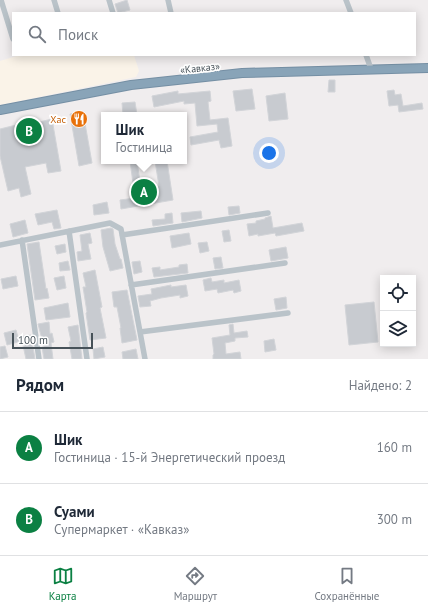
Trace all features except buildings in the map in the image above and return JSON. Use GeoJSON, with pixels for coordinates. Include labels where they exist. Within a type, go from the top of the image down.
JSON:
{"type":"FeatureCollection","features":[{"type":"Feature","properties":{"kind":"highway","name":"«Кавказ»"},"geometry":{"type":"LineString","coordinates":[[0,110],[131,85],[242,73],[428,68]]}},
{"type":"Feature","properties":{"kind":"street"},"geometry":{"type":"LineString","coordinates":[[0,0],[12,36]]}},
{"type":"Feature","properties":{"kind":"street"},"geometry":{"type":"LineString","coordinates":[[54,0],[58,12]]}},
{"type":"Feature","properties":{"kind":"street"},"geometry":{"type":"LineString","coordinates":[[109,0],[113,12]]}},
{"type":"Feature","properties":{"kind":"street"},"geometry":{"type":"LineString","coordinates":[[168,0],[171,12]]}},
{"type":"Feature","properties":{"kind":"street"},"geometry":{"type":"LineString","coordinates":[[346,0],[351,12]]}},
{"type":"Feature","properties":{"kind":"street"},"geometry":{"type":"LineString","coordinates":[[366,56],[371,69]]}},
{"type":"Feature","properties":{"kind":"street"},"geometry":{"type":"LineString","coordinates":[[122,236],[268,213]]}},
{"type":"Feature","properties":{"kind":"street"},"geometry":{"type":"LineString","coordinates":[[0,245],[110,223],[121,229],[145,359]]}},
{"type":"Feature","properties":{"kind":"street"},"geometry":{"type":"LineString","coordinates":[[69,231],[87,359]]}},
{"type":"Feature","properties":{"kind":"street"},"geometry":{"type":"LineString","coordinates":[[22,240],[39,359]]}},
{"type":"Feature","properties":{"kind":"street"},"geometry":{"type":"LineString","coordinates":[[132,285],[285,263]]}},
{"type":"Feature","properties":{"kind":"street"},"geometry":{"type":"LineString","coordinates":[[140,332],[288,313]]}},
{"type":"Feature","properties":{"kind":"shaded area"},"geometry":{"type":"Polygon","coordinates":[[[17,56],[134,56],[139,71],[136,77],[0,105],[0,61],[17,56]]]}},
{"type":"Feature","properties":{"kind":"place","name":"Хас"},"geometry":{"type":"Point","coordinates":[79,119]}},
{"type":"Feature","properties":{"kind":"place","name":"Суами"},"geometry":{"type":"Point","coordinates":[29,131]}},
{"type":"Feature","properties":{"kind":"place","name":"Шик"},"geometry":{"type":"Point","coordinates":[144,192]}}]}
